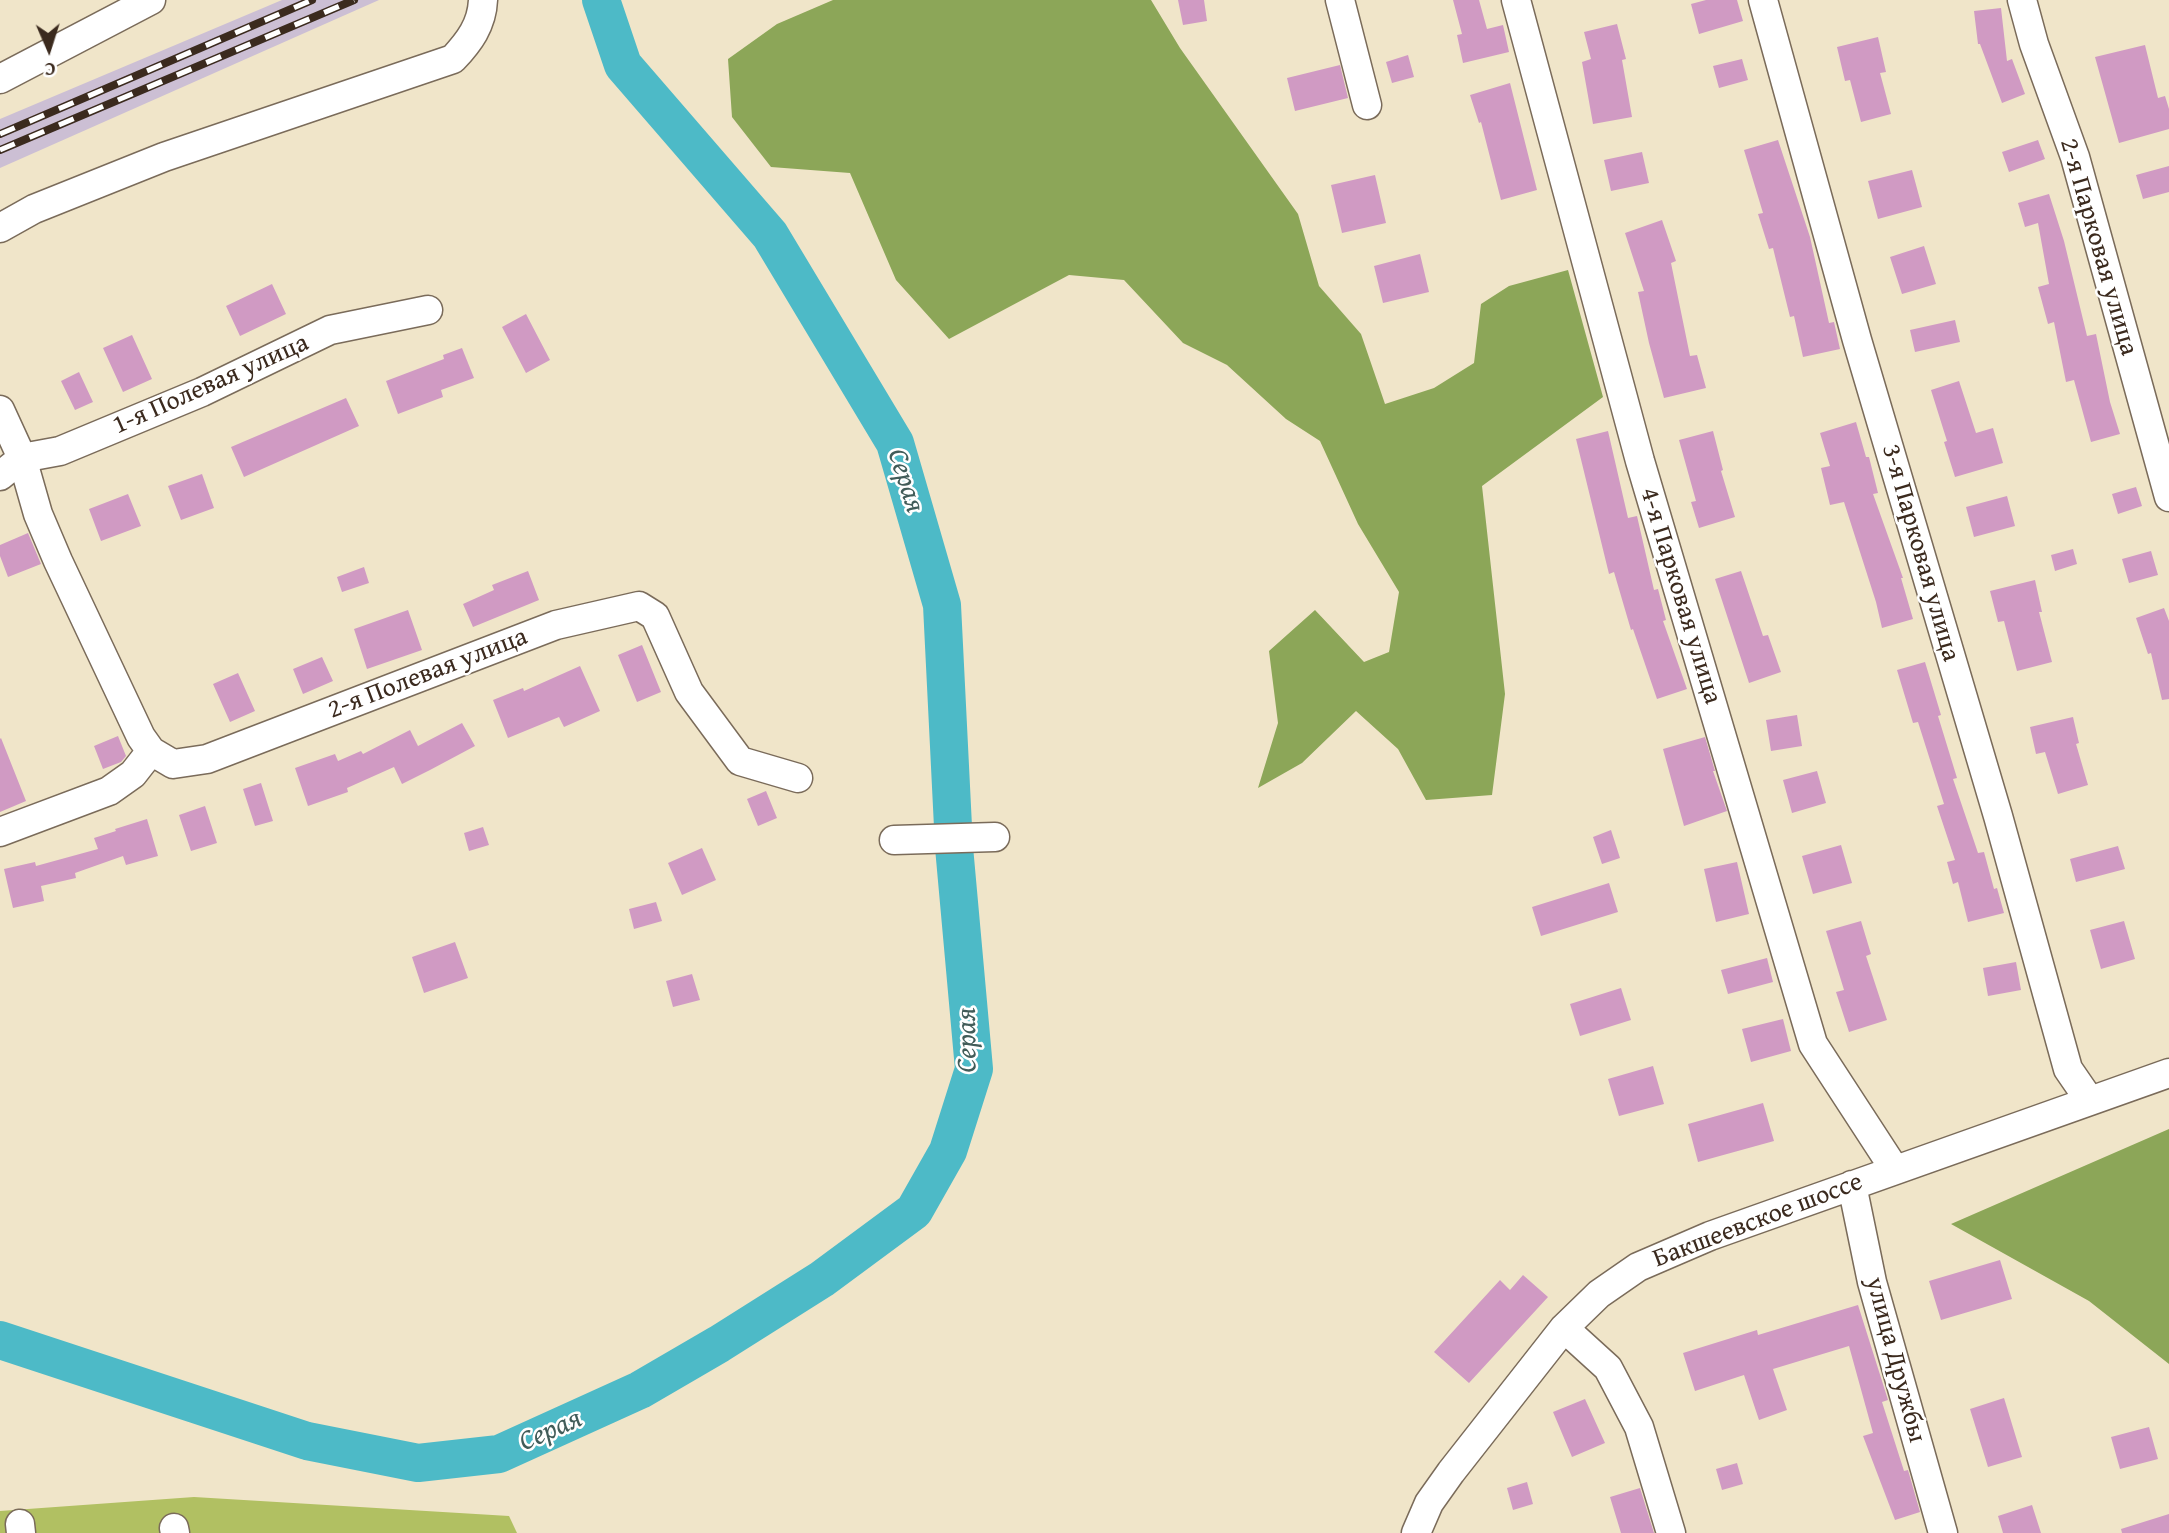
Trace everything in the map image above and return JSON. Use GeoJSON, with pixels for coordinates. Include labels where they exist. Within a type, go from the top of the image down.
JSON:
{"type":"FeatureCollection","features":[{"type":"Feature","properties":{"kind":"street"},"geometry":{"type":"LineString","coordinates":[[0,79],[151,0]]}},
{"type":"Feature","properties":{"kind":"street"},"geometry":{"type":"LineString","coordinates":[[0,228],[34,209],[164,157],[453,59],[472,38],[483,0]]}},
{"type":"Feature","properties":{"kind":"street"},"geometry":{"type":"LineString","coordinates":[[1340,0],[1367,105]]}},
{"type":"Feature","properties":{"kind":"street","name":"4-я Парковая улица"},"geometry":{"type":"LineString","coordinates":[[1516,0],[1640,461],[1813,1044],[1895,1170]]}},
{"type":"Feature","properties":{"kind":"street","name":"3-я Парковая улица"},"geometry":{"type":"LineString","coordinates":[[1763,0],[1857,340],[1998,816],[2068,1069],[2090,1101]]}},
{"type":"Feature","properties":{"kind":"street","name":"2-я Парковая улица"},"geometry":{"type":"LineString","coordinates":[[2022,0],[2034,44],[2075,158],[2169,497]]}},
{"type":"Feature","properties":{"kind":"street","name":"1-я Полевая улица"},"geometry":{"type":"LineString","coordinates":[[22,458],[60,452],[202,392],[330,330],[428,310]]}},
{"type":"Feature","properties":{"kind":"street"},"geometry":{"type":"LineString","coordinates":[[0,410],[22,458],[38,514],[58,561],[141,737],[151,751],[133,774],[109,791],[0,832]]}},
{"type":"Feature","properties":{"kind":"street"},"geometry":{"type":"LineString","coordinates":[[0,476],[22,458]]}},
{"type":"Feature","properties":{"kind":"street","name":"2-я Полевая улица"},"geometry":{"type":"LineString","coordinates":[[151,751],[173,764],[207,759],[556,625],[639,606],[655,616],[690,692],[740,761],[798,778]]}},
{"type":"Feature","properties":{"kind":"street"},"geometry":{"type":"LineString","coordinates":[[894,840],[995,837]]}},
{"type":"Feature","properties":{"kind":"street","name":"Бакшеевское шоссе"},"geometry":{"type":"LineString","coordinates":[[1416,1533],[1429,1503],[1444,1482],[1564,1328],[1599,1294],[1638,1267],[1710,1236],[2169,1073]]}},
{"type":"Feature","properties":{"kind":"street","name":"улица Дружбы"},"geometry":{"type":"LineString","coordinates":[[1852,1185],[1872,1282],[1943,1533]]}},
{"type":"Feature","properties":{"kind":"street"},"geometry":{"type":"LineString","coordinates":[[1564,1328],[1608,1368],[1639,1427],[1671,1533]]}},
{"type":"Feature","properties":{"kind":"shaded area"},"geometry":{"type":"Polygon","coordinates":[[[282,0],[379,0],[0,168],[0,119],[282,0]]]}},
{"type":"Feature","properties":{"kind":"green space"},"geometry":{"type":"Polygon","coordinates":[[[833,0],[1151,0],[1180,48],[1298,214],[1319,286],[1361,334],[1385,404],[1434,388],[1474,363],[1481,304],[1509,286],[1568,270],[1603,397],[1482,486],[1505,694],[1492,795],[1426,800],[1398,749],[1356,711],[1302,763],[1258,788],[1278,723],[1269,651],[1315,610],[1364,662],[1389,652],[1399,592],[1358,524],[1320,441],[1286,419],[1227,365],[1183,343],[1124,280],[1069,275],[949,339],[896,280],[850,173],[771,167],[732,117],[728,59],[777,24],[833,0]]]}},
{"type":"Feature","properties":{"kind":"green space"},"geometry":{"type":"Polygon","coordinates":[[[2169,1129],[2169,1364],[2089,1301],[1951,1224],[2169,1129]]]}},
{"type":"Feature","properties":{"kind":"green space"},"geometry":{"type":"Polygon","coordinates":[[[194,1497],[509,1516],[517,1533],[0,1533],[0,1511],[194,1497]]]}},
{"type":"Feature","properties":{"kind":"building"},"geometry":{"type":"Polygon","coordinates":[[[1178,0],[1204,0],[1207,21],[1183,25],[1178,0]]]}},
{"type":"Feature","properties":{"kind":"building"},"geometry":{"type":"Polygon","coordinates":[[[1453,0],[1479,0],[1487,29],[1503,25],[1509,52],[1463,63],[1457,35],[1462,34],[1453,0]]]}},
{"type":"Feature","properties":{"kind":"building"},"geometry":{"type":"Polygon","coordinates":[[[1706,0],[1737,0],[1743,21],[1699,34],[1691,4],[1706,0]]]}},
{"type":"Feature","properties":{"kind":"building"},"geometry":{"type":"Polygon","coordinates":[[[2001,8],[2007,61],[2012,59],[2025,94],[2002,103],[1978,44],[1974,11],[2001,8]]]}},
{"type":"Feature","properties":{"kind":"building"},"geometry":{"type":"Polygon","coordinates":[[[1617,24],[1626,59],[1622,60],[1632,117],[1593,124],[1582,62],[1591,59],[1584,32],[1617,24]]]}},
{"type":"Feature","properties":{"kind":"building"},"geometry":{"type":"Polygon","coordinates":[[[1878,37],[1886,72],[1880,73],[1891,114],[1861,122],[1850,80],[1845,81],[1837,47],[1878,37]]]}},
{"type":"Feature","properties":{"kind":"building"},"geometry":{"type":"Polygon","coordinates":[[[2145,45],[2158,98],[2165,96],[2169,109],[2169,129],[2119,143],[2095,57],[2145,45]]]}},
{"type":"Feature","properties":{"kind":"building"},"geometry":{"type":"Polygon","coordinates":[[[1408,55],[1414,77],[1392,83],[1386,62],[1408,55]]]}},
{"type":"Feature","properties":{"kind":"building"},"geometry":{"type":"Polygon","coordinates":[[[1742,59],[1748,80],[1719,88],[1713,66],[1742,59]]]}},
{"type":"Feature","properties":{"kind":"building"},"geometry":{"type":"Polygon","coordinates":[[[1340,65],[1348,98],[1295,111],[1287,78],[1340,65]]]}},
{"type":"Feature","properties":{"kind":"building"},"geometry":{"type":"Polygon","coordinates":[[[1510,83],[1537,190],[1501,200],[1481,122],[1479,123],[1470,95],[1510,83]]]}},
{"type":"Feature","properties":{"kind":"building"},"geometry":{"type":"Polygon","coordinates":[[[1778,140],[1810,237],[1829,323],[1834,322],[1840,349],[1803,357],[1794,316],[1790,317],[1773,248],[1769,249],[1758,214],[1763,213],[1744,150],[1778,140]]]}},
{"type":"Feature","properties":{"kind":"building"},"geometry":{"type":"Polygon","coordinates":[[[2038,140],[2045,159],[2009,172],[2002,152],[2038,140]]]}},
{"type":"Feature","properties":{"kind":"building"},"geometry":{"type":"Polygon","coordinates":[[[1642,152],[1649,183],[1611,191],[1604,160],[1642,152]]]}},
{"type":"Feature","properties":{"kind":"building"},"geometry":{"type":"Polygon","coordinates":[[[2169,166],[2169,192],[2143,199],[2136,175],[2169,166]]]}},
{"type":"Feature","properties":{"kind":"building"},"geometry":{"type":"Polygon","coordinates":[[[1912,170],[1922,207],[1878,219],[1868,181],[1912,170]]]}},
{"type":"Feature","properties":{"kind":"building"},"geometry":{"type":"Polygon","coordinates":[[[1375,175],[1386,223],[1342,233],[1331,185],[1375,175]]]}},
{"type":"Feature","properties":{"kind":"building"},"geometry":{"type":"Polygon","coordinates":[[[2049,194],[2064,241],[2087,336],[2096,334],[2110,402],[2120,434],[2091,442],[2074,380],[2066,382],[2054,322],[2048,324],[2038,287],[2049,284],[2038,223],[2025,227],[2018,203],[2049,194]]]}},
{"type":"Feature","properties":{"kind":"building"},"geometry":{"type":"Polygon","coordinates":[[[1662,220],[1676,261],[1671,263],[1690,356],[1697,355],[1706,388],[1664,398],[1638,292],[1644,291],[1625,233],[1662,220]]]}},
{"type":"Feature","properties":{"kind":"building"},"geometry":{"type":"Polygon","coordinates":[[[1924,246],[1936,284],[1902,294],[1890,257],[1924,246]]]}},
{"type":"Feature","properties":{"kind":"building"},"geometry":{"type":"Polygon","coordinates":[[[1420,254],[1429,292],[1383,303],[1374,266],[1420,254]]]}},
{"type":"Feature","properties":{"kind":"building"},"geometry":{"type":"Polygon","coordinates":[[[272,284],[286,314],[240,336],[226,306],[272,284]]]}},
{"type":"Feature","properties":{"kind":"building"},"geometry":{"type":"Polygon","coordinates":[[[526,314],[550,360],[526,373],[502,327],[526,314]]]}},
{"type":"Feature","properties":{"kind":"building"},"geometry":{"type":"Polygon","coordinates":[[[1955,320],[1960,342],[1915,352],[1910,330],[1955,320]]]}},
{"type":"Feature","properties":{"kind":"building"},"geometry":{"type":"Polygon","coordinates":[[[132,335],[152,379],[123,392],[103,348],[132,335]]]}},
{"type":"Feature","properties":{"kind":"building"},"geometry":{"type":"Polygon","coordinates":[[[462,348],[474,378],[441,390],[443,397],[398,414],[386,381],[444,359],[443,355],[462,348]]]}},
{"type":"Feature","properties":{"kind":"building"},"geometry":{"type":"Polygon","coordinates":[[[79,372],[93,402],[75,410],[61,381],[79,372]]]}},
{"type":"Feature","properties":{"kind":"building"},"geometry":{"type":"Polygon","coordinates":[[[1959,381],[1976,433],[1993,428],[2003,463],[1955,477],[1931,390],[1959,381]]]}},
{"type":"Feature","properties":{"kind":"building"},"geometry":{"type":"Polygon","coordinates":[[[346,398],[359,426],[244,477],[231,447],[346,398]]]}},
{"type":"Feature","properties":{"kind":"building"},"geometry":{"type":"Polygon","coordinates":[[[1856,422],[1878,493],[1873,494],[1903,578],[1913,619],[1882,628],[1844,502],[1830,505],[1821,468],[1830,466],[1820,433],[1856,422]]]}},
{"type":"Feature","properties":{"kind":"building"},"geometry":{"type":"Polygon","coordinates":[[[1608,431],[1628,518],[1637,516],[1654,590],[1658,589],[1666,620],[1663,621],[1687,689],[1657,699],[1633,629],[1631,630],[1614,572],[1609,574],[1576,439],[1608,431]]]}},
{"type":"Feature","properties":{"kind":"building"},"geometry":{"type":"Polygon","coordinates":[[[1713,431],[1723,470],[1721,471],[1735,517],[1699,528],[1691,502],[1696,501],[1679,440],[1713,431]]]}},
{"type":"Feature","properties":{"kind":"building"},"geometry":{"type":"Polygon","coordinates":[[[202,474],[214,508],[181,520],[168,486],[202,474]]]}},
{"type":"Feature","properties":{"kind":"building"},"geometry":{"type":"Polygon","coordinates":[[[2136,487],[2142,506],[2118,514],[2112,494],[2136,487]]]}},
{"type":"Feature","properties":{"kind":"building"},"geometry":{"type":"Polygon","coordinates":[[[128,494],[141,526],[101,541],[89,509],[128,494]]]}},
{"type":"Feature","properties":{"kind":"building"},"geometry":{"type":"Polygon","coordinates":[[[2007,496],[2015,526],[1974,537],[1966,507],[2007,496]]]}},
{"type":"Feature","properties":{"kind":"building"},"geometry":{"type":"Polygon","coordinates":[[[28,533],[41,564],[8,577],[0,556],[0,545],[28,533]]]}},
{"type":"Feature","properties":{"kind":"building"},"geometry":{"type":"Polygon","coordinates":[[[2073,549],[2077,564],[2055,571],[2051,555],[2073,549]]]}},
{"type":"Feature","properties":{"kind":"building"},"geometry":{"type":"Polygon","coordinates":[[[2151,551],[2158,575],[2129,583],[2122,559],[2151,551]]]}},
{"type":"Feature","properties":{"kind":"building"},"geometry":{"type":"Polygon","coordinates":[[[364,567],[369,583],[342,592],[337,577],[364,567]]]}},
{"type":"Feature","properties":{"kind":"building"},"geometry":{"type":"Polygon","coordinates":[[[528,571],[539,600],[473,627],[463,604],[494,590],[492,585],[528,571]]]}},
{"type":"Feature","properties":{"kind":"building"},"geometry":{"type":"Polygon","coordinates":[[[1741,571],[1763,636],[1768,635],[1781,672],[1749,683],[1715,579],[1741,571]]]}},
{"type":"Feature","properties":{"kind":"building"},"geometry":{"type":"Polygon","coordinates":[[[2035,580],[2042,612],[2039,612],[2052,662],[2017,671],[2004,621],[1998,622],[1990,591],[2035,580]]]}},
{"type":"Feature","properties":{"kind":"building"},"geometry":{"type":"Polygon","coordinates":[[[2164,608],[2169,621],[2169,699],[2162,700],[2151,653],[2148,654],[2136,618],[2164,608]]]}},
{"type":"Feature","properties":{"kind":"building"},"geometry":{"type":"Polygon","coordinates":[[[408,610],[422,650],[367,669],[354,629],[408,610]]]}},
{"type":"Feature","properties":{"kind":"building"},"geometry":{"type":"Polygon","coordinates":[[[642,645],[661,692],[637,702],[618,655],[642,645]]]}},
{"type":"Feature","properties":{"kind":"building"},"geometry":{"type":"Polygon","coordinates":[[[322,657],[333,681],[303,694],[293,669],[322,657]]]}},
{"type":"Feature","properties":{"kind":"building"},"geometry":{"type":"Polygon","coordinates":[[[1925,662],[1957,778],[1953,779],[1978,853],[1984,852],[2004,913],[1968,922],[1958,882],[1953,884],[1947,862],[1955,860],[1937,806],[1944,804],[1918,722],[1913,723],[1897,670],[1925,662]]]}},
{"type":"Feature","properties":{"kind":"building"},"geometry":{"type":"Polygon","coordinates":[[[580,666],[600,711],[564,727],[559,717],[508,738],[493,700],[523,688],[524,691],[580,666]]]}},
{"type":"Feature","properties":{"kind":"building"},"geometry":{"type":"Polygon","coordinates":[[[238,673],[255,711],[230,722],[213,684],[238,673]]]}},
{"type":"Feature","properties":{"kind":"building"},"geometry":{"type":"Polygon","coordinates":[[[1797,715],[1802,746],[1771,751],[1766,720],[1797,715]]]}},
{"type":"Feature","properties":{"kind":"building"},"geometry":{"type":"Polygon","coordinates":[[[2073,717],[2079,743],[2076,744],[2088,785],[2058,794],[2045,752],[2036,754],[2030,727],[2073,717]]]}},
{"type":"Feature","properties":{"kind":"building"},"geometry":{"type":"Polygon","coordinates":[[[462,723],[475,746],[402,784],[394,767],[347,788],[348,792],[308,806],[295,768],[335,754],[338,761],[361,751],[363,754],[410,730],[418,746],[462,723]]]}},
{"type":"Feature","properties":{"kind":"building"},"geometry":{"type":"Polygon","coordinates":[[[118,736],[126,756],[121,762],[103,769],[94,746],[118,736]]]}},
{"type":"Feature","properties":{"kind":"building"},"geometry":{"type":"Polygon","coordinates":[[[1705,737],[1727,811],[1684,826],[1663,749],[1705,737]]]}},
{"type":"Feature","properties":{"kind":"building"},"geometry":{"type":"Polygon","coordinates":[[[0,739],[26,801],[0,812],[0,739]]]}},
{"type":"Feature","properties":{"kind":"building"},"geometry":{"type":"Polygon","coordinates":[[[1817,771],[1826,803],[1792,813],[1783,780],[1817,771]]]}},
{"type":"Feature","properties":{"kind":"building"},"geometry":{"type":"Polygon","coordinates":[[[261,783],[273,821],[255,826],[243,789],[261,783]]]}},
{"type":"Feature","properties":{"kind":"building"},"geometry":{"type":"Polygon","coordinates":[[[766,791],[777,818],[758,826],[747,799],[766,791]]]}},
{"type":"Feature","properties":{"kind":"building"},"geometry":{"type":"Polygon","coordinates":[[[205,806],[217,843],[191,851],[179,815],[205,806]]]}},
{"type":"Feature","properties":{"kind":"building"},"geometry":{"type":"Polygon","coordinates":[[[147,819],[158,856],[126,865],[123,856],[75,873],[76,878],[41,886],[44,901],[13,908],[4,869],[35,862],[36,866],[98,849],[94,838],[147,819]]]}},
{"type":"Feature","properties":{"kind":"building"},"geometry":{"type":"Polygon","coordinates":[[[483,827],[489,845],[469,851],[464,833],[483,827]]]}},
{"type":"Feature","properties":{"kind":"building"},"geometry":{"type":"Polygon","coordinates":[[[1611,830],[1620,858],[1602,864],[1593,837],[1611,830]]]}},
{"type":"Feature","properties":{"kind":"building"},"geometry":{"type":"Polygon","coordinates":[[[1841,845],[1852,883],[1813,894],[1802,856],[1841,845]]]}},
{"type":"Feature","properties":{"kind":"building"},"geometry":{"type":"Polygon","coordinates":[[[2118,846],[2125,869],[2076,882],[2070,859],[2118,846]]]}},
{"type":"Feature","properties":{"kind":"building"},"geometry":{"type":"Polygon","coordinates":[[[702,848],[716,880],[682,895],[668,863],[702,848]]]}},
{"type":"Feature","properties":{"kind":"building"},"geometry":{"type":"Polygon","coordinates":[[[1737,862],[1749,914],[1716,922],[1704,869],[1737,862]]]}},
{"type":"Feature","properties":{"kind":"building"},"geometry":{"type":"Polygon","coordinates":[[[1609,883],[1618,912],[1541,936],[1532,907],[1609,883]]]}},
{"type":"Feature","properties":{"kind":"building"},"geometry":{"type":"Polygon","coordinates":[[[656,902],[662,921],[634,929],[629,909],[656,902]]]}},
{"type":"Feature","properties":{"kind":"building"},"geometry":{"type":"Polygon","coordinates":[[[1861,921],[1871,954],[1866,956],[1887,1020],[1849,1032],[1836,992],[1844,990],[1826,931],[1861,921]]]}},
{"type":"Feature","properties":{"kind":"building"},"geometry":{"type":"Polygon","coordinates":[[[2124,921],[2135,959],[2101,969],[2090,930],[2124,921]]]}},
{"type":"Feature","properties":{"kind":"building"},"geometry":{"type":"Polygon","coordinates":[[[455,942],[468,978],[424,993],[412,957],[455,942]]]}},
{"type":"Feature","properties":{"kind":"building"},"geometry":{"type":"Polygon","coordinates":[[[1767,958],[1773,982],[1728,994],[1721,970],[1767,958]]]}},
{"type":"Feature","properties":{"kind":"building"},"geometry":{"type":"Polygon","coordinates":[[[2016,962],[2021,990],[1988,996],[1983,968],[2016,962]]]}},
{"type":"Feature","properties":{"kind":"building"},"geometry":{"type":"Polygon","coordinates":[[[692,974],[700,1000],[673,1007],[666,981],[692,974]]]}},
{"type":"Feature","properties":{"kind":"building"},"geometry":{"type":"Polygon","coordinates":[[[1621,988],[1631,1020],[1580,1036],[1570,1004],[1621,988]]]}},
{"type":"Feature","properties":{"kind":"building"},"geometry":{"type":"Polygon","coordinates":[[[1783,1019],[1791,1051],[1751,1062],[1742,1029],[1783,1019]]]}},
{"type":"Feature","properties":{"kind":"building"},"geometry":{"type":"Polygon","coordinates":[[[1653,1066],[1664,1104],[1619,1116],[1608,1079],[1653,1066]]]}},
{"type":"Feature","properties":{"kind":"building"},"geometry":{"type":"Polygon","coordinates":[[[1763,1103],[1774,1141],[1698,1162],[1688,1124],[1763,1103]]]}},
{"type":"Feature","properties":{"kind":"building"},"geometry":{"type":"Polygon","coordinates":[[[2000,1260],[2012,1299],[1941,1320],[1929,1281],[2000,1260]]]}},
{"type":"Feature","properties":{"kind":"building"},"geometry":{"type":"Polygon","coordinates":[[[1523,1275],[1548,1297],[1469,1383],[1434,1352],[1500,1280],[1510,1290],[1523,1275]]]}},
{"type":"Feature","properties":{"kind":"building"},"geometry":{"type":"Polygon","coordinates":[[[1858,1305],[1888,1400],[1882,1402],[1904,1471],[1908,1470],[1920,1512],[1895,1520],[1863,1436],[1873,1433],[1849,1346],[1773,1369],[1787,1410],[1759,1420],[1744,1375],[1695,1391],[1683,1353],[1757,1330],[1758,1335],[1858,1305]]]}},
{"type":"Feature","properties":{"kind":"building"},"geometry":{"type":"Polygon","coordinates":[[[2004,1398],[2022,1457],[1988,1467],[1970,1409],[2004,1398]]]}},
{"type":"Feature","properties":{"kind":"building"},"geometry":{"type":"Polygon","coordinates":[[[1585,1399],[1605,1443],[1572,1457],[1553,1412],[1585,1399]]]}},
{"type":"Feature","properties":{"kind":"building"},"geometry":{"type":"Polygon","coordinates":[[[2149,1427],[2158,1459],[2120,1469],[2111,1437],[2149,1427]]]}},
{"type":"Feature","properties":{"kind":"building"},"geometry":{"type":"Polygon","coordinates":[[[1737,1463],[1743,1484],[1722,1490],[1716,1469],[1737,1463]]]}},
{"type":"Feature","properties":{"kind":"building"},"geometry":{"type":"Polygon","coordinates":[[[1527,1482],[1533,1504],[1513,1510],[1507,1488],[1527,1482]]]}},
{"type":"Feature","properties":{"kind":"building"},"geometry":{"type":"Polygon","coordinates":[[[1640,1488],[1654,1533],[1621,1533],[1610,1497],[1640,1488]]]}},
{"type":"Feature","properties":{"kind":"building"},"geometry":{"type":"Polygon","coordinates":[[[2032,1505],[2041,1533],[2003,1533],[1998,1516],[2032,1505]]]}},
{"type":"Feature","properties":{"kind":"building"},"geometry":{"type":"Polygon","coordinates":[[[2169,1514],[2169,1533],[2122,1533],[2121,1529],[2169,1514]]]}},
{"type":"Feature","properties":{"kind":"waterway","name":"Серая"},"geometry":{"type":"LineString","coordinates":[[0,1340],[307,1441],[418,1463],[499,1454],[640,1390],[822,1279],[914,1211],[948,1151],[974,1069],[954,847],[942,605],[895,443],[770,235],[623,65],[601,0]]}},
{"type":"Feature","properties":{"kind":"railway"},"geometry":{"type":"LineString","coordinates":[[0,134],[312,0]]}},
{"type":"Feature","properties":{"kind":"railway"},"geometry":{"type":"LineString","coordinates":[[0,150],[354,0]]}}]}
